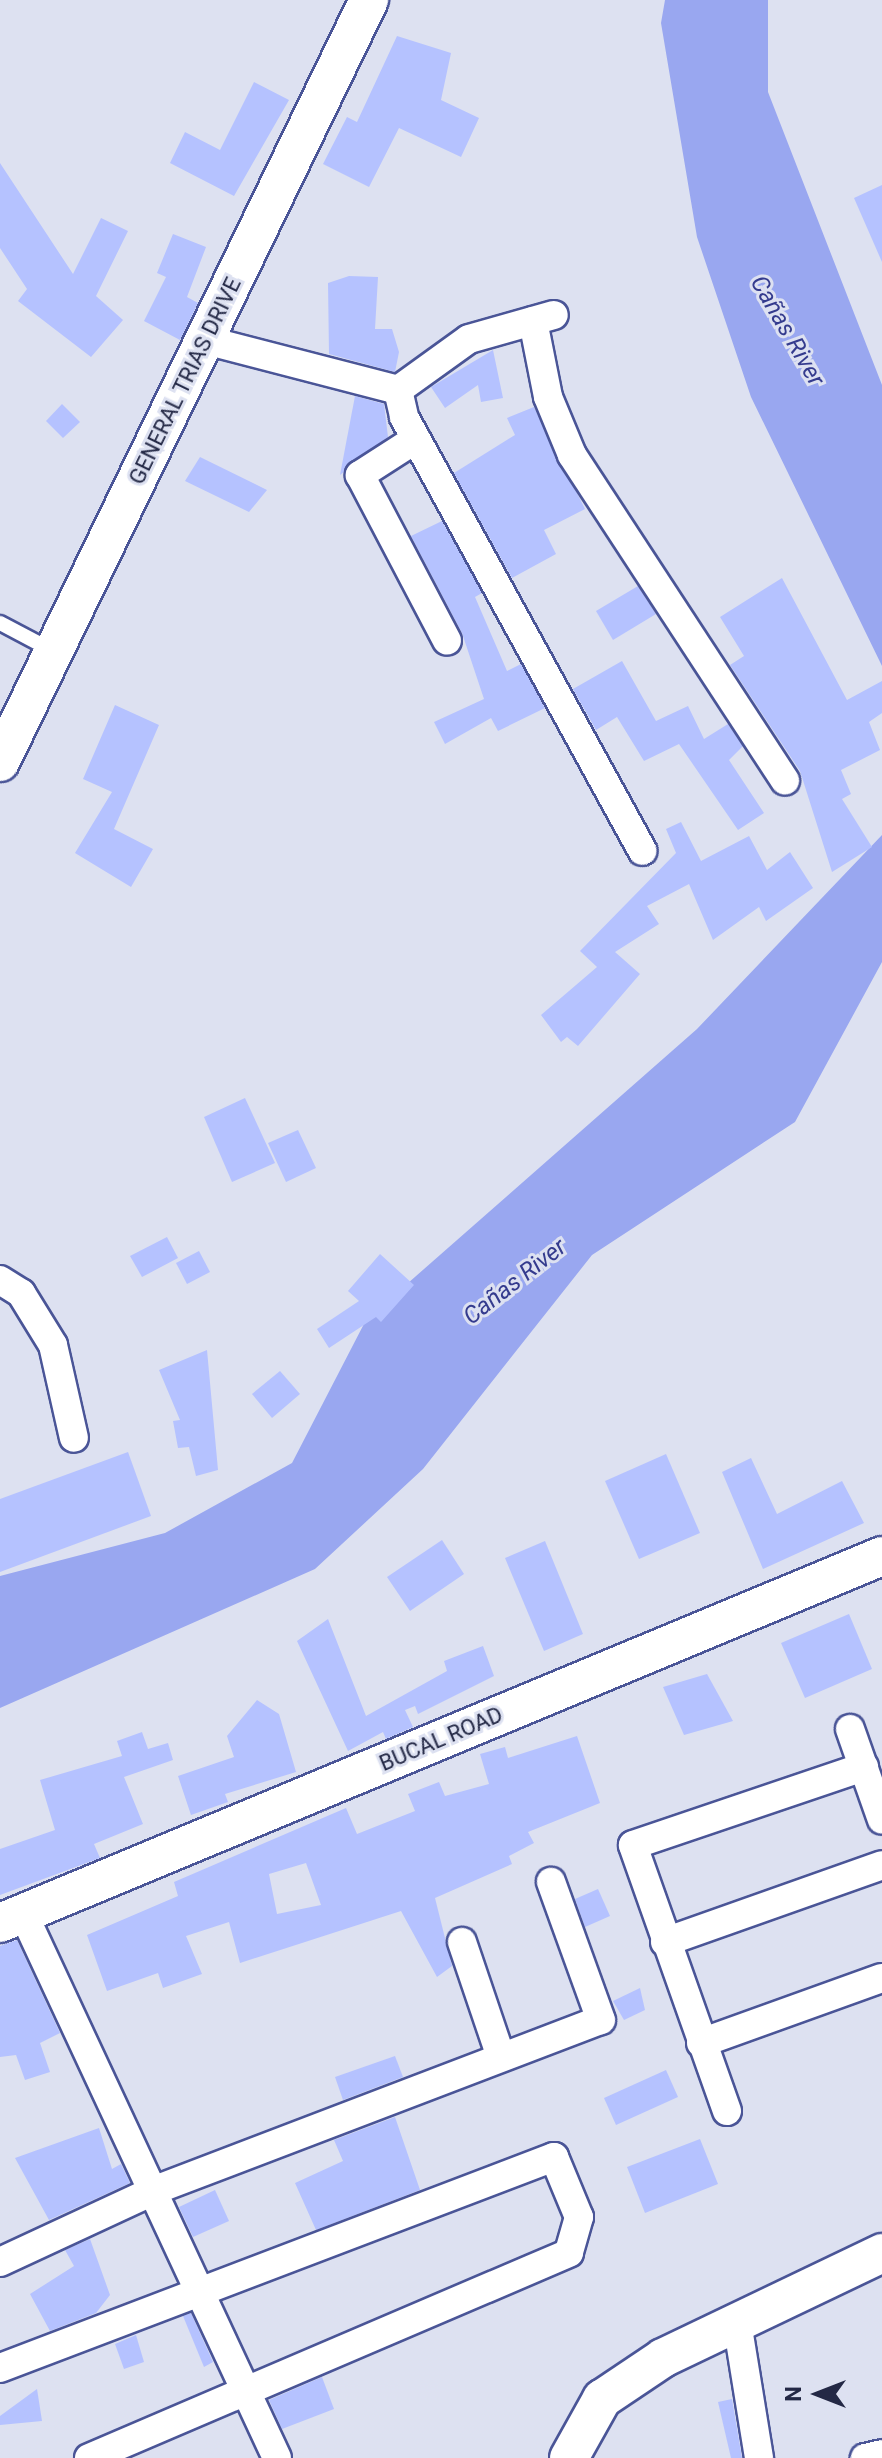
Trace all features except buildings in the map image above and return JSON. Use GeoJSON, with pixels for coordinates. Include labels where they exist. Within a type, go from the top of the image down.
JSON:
{"type":"FeatureCollection","features":[{"type":"Feature","properties":{"kind":"street","name":"GENERAL TRIAS DRIVE"},"geometry":{"type":"LineString","coordinates":[[4,742],[54,651],[369,0]]}},
{"type":"Feature","properties":{"kind":"street"},"geometry":{"type":"LineString","coordinates":[[398,390],[469,339],[543,318],[548,397],[572,455],[785,780]]}},
{"type":"Feature","properties":{"kind":"street"},"geometry":{"type":"LineString","coordinates":[[205,340],[398,390]]}},
{"type":"Feature","properties":{"kind":"street"},"geometry":{"type":"LineString","coordinates":[[398,390],[416,439],[643,851]]}},
{"type":"Feature","properties":{"kind":"street"},"geometry":{"type":"LineString","coordinates":[[416,439],[360,475],[447,641]]}},
{"type":"Feature","properties":{"kind":"street"},"geometry":{"type":"LineString","coordinates":[[0,1280],[21,1293],[53,1345],[74,1438]]}},
{"type":"Feature","properties":{"kind":"street","name":"BUCAL ROAD"},"geometry":{"type":"LineString","coordinates":[[11,1918],[882,1556]]}},
{"type":"Feature","properties":{"kind":"street"},"geometry":{"type":"LineString","coordinates":[[850,1729],[882,1820]]}},
{"type":"Feature","properties":{"kind":"street"},"geometry":{"type":"LineString","coordinates":[[727,2111],[633,1845],[864,1767]]}},
{"type":"Feature","properties":{"kind":"street"},"geometry":{"type":"LineString","coordinates":[[665,1942],[882,1865]]}},
{"type":"Feature","properties":{"kind":"street"},"geometry":{"type":"LineString","coordinates":[[0,2262],[155,2190],[601,2020],[551,1882]]}},
{"type":"Feature","properties":{"kind":"street"},"geometry":{"type":"LineString","coordinates":[[11,1918],[155,2190],[198,2287],[251,2393],[277,2458]]}},
{"type":"Feature","properties":{"kind":"street"},"geometry":{"type":"LineString","coordinates":[[462,1942],[501,2057]]}},
{"type":"Feature","properties":{"kind":"street"},"geometry":{"type":"LineString","coordinates":[[701,2043],[882,1978]]}},
{"type":"Feature","properties":{"kind":"street"},"geometry":{"type":"LineString","coordinates":[[0,2368],[198,2287],[554,2157],[579,2217],[569,2253],[251,2393],[89,2458]]}},
{"type":"Feature","properties":{"kind":"street"},"geometry":{"type":"LineString","coordinates":[[569,2458],[602,2399],[663,2358],[882,2253]]}},
{"type":"Feature","properties":{"kind":"street"},"geometry":{"type":"LineString","coordinates":[[737,2322],[759,2458]]}},
{"type":"Feature","properties":{"kind":"street"},"geometry":{"type":"LineString","coordinates":[[865,2458],[882,2454]]}},
{"type":"Feature","properties":{"kind":"lane"},"geometry":{"type":"LineString","coordinates":[[0,623],[54,651]]}},
{"type":"Feature","properties":{"kind":"water","name":"Cañas River"},"geometry":{"type":"Polygon","coordinates":[[[665,0],[768,0],[768,92],[882,385],[882,666],[751,397],[697,237],[661,23],[665,0]]]}},
{"type":"Feature","properties":{"kind":"water","name":"Cañas River"},"geometry":{"type":"Polygon","coordinates":[[[882,835],[882,962],[795,1122],[592,1255],[423,1469],[315,1569],[0,1708],[0,1576],[165,1533],[292,1463],[366,1320],[697,1029],[882,835]]]}}]}
